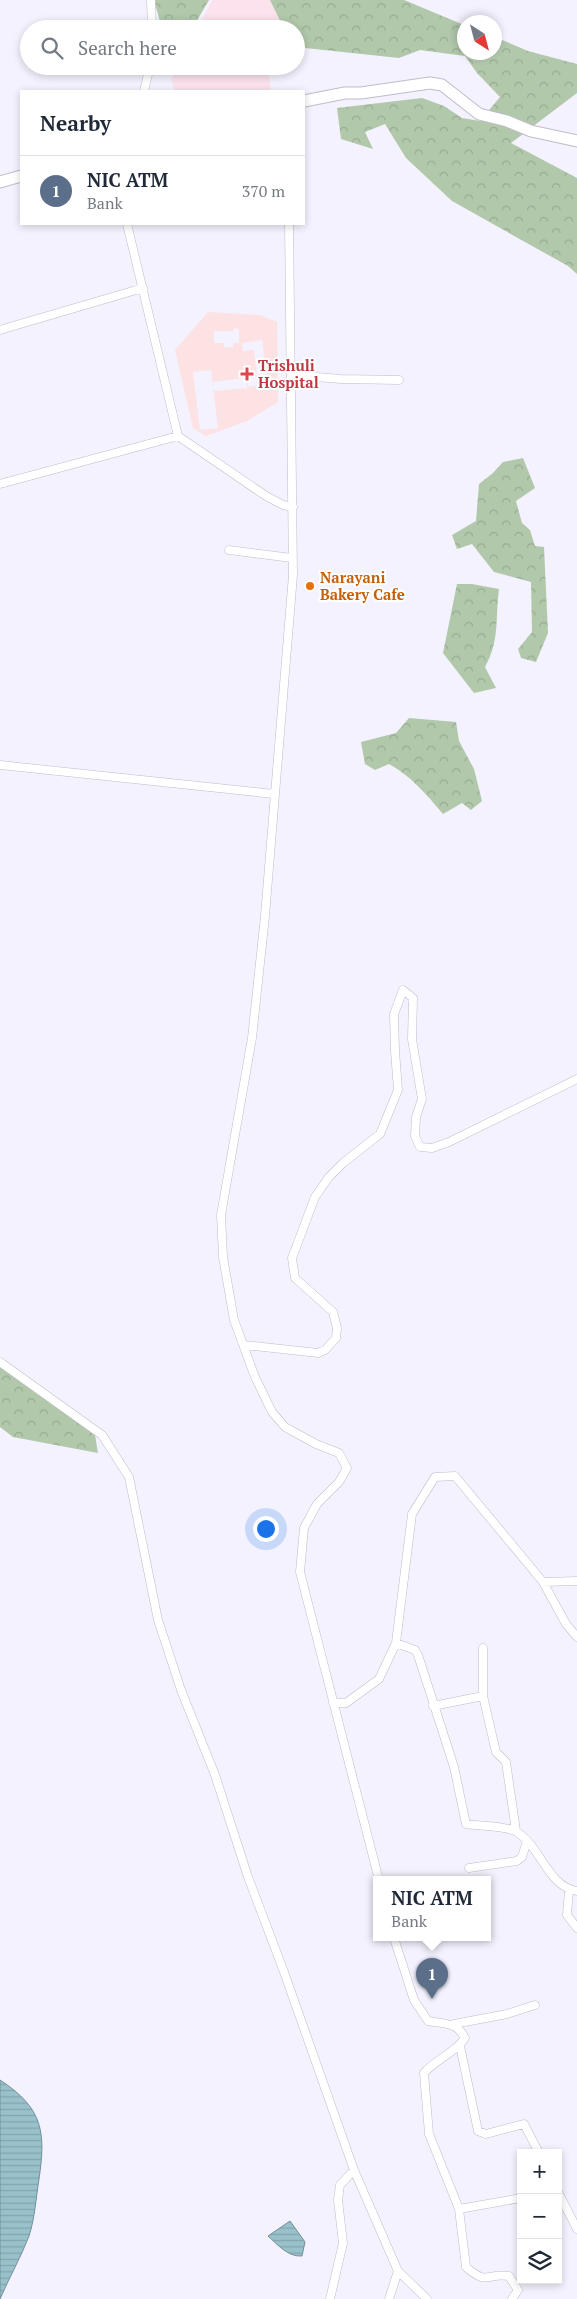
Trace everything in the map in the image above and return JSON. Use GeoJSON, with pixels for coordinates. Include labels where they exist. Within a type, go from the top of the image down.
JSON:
{"type":"FeatureCollection","features":[{"type":"Feature","properties":{"kind":"street"},"geometry":{"type":"LineString","coordinates":[[151,0],[152,20]]}},
{"type":"Feature","properties":{"kind":"street"},"geometry":{"type":"LineString","coordinates":[[144,90],[148,75]]}},
{"type":"Feature","properties":{"kind":"street"},"geometry":{"type":"LineString","coordinates":[[305,101],[344,93],[361,93],[430,82],[442,86],[480,114],[507,121],[531,131],[577,141]]}},
{"type":"Feature","properties":{"kind":"street"},"geometry":{"type":"LineString","coordinates":[[0,182],[20,176]]}},
{"type":"Feature","properties":{"kind":"street"},"geometry":{"type":"LineString","coordinates":[[127,225],[178,436],[266,496],[283,505],[293,507]]}},
{"type":"Feature","properties":{"kind":"street"},"geometry":{"type":"LineString","coordinates":[[290,225],[293,575],[265,916],[252,1038],[221,1215],[227,1288],[234,1320],[255,1377],[272,1412],[285,1427],[316,1444],[339,1453],[347,1468],[339,1482],[318,1504],[304,1528],[300,1572],[378,1876]]}},
{"type":"Feature","properties":{"kind":"street"},"geometry":{"type":"LineString","coordinates":[[0,330],[143,288]]}},
{"type":"Feature","properties":{"kind":"street"},"geometry":{"type":"LineString","coordinates":[[292,375],[341,379],[399,380]]}},
{"type":"Feature","properties":{"kind":"street"},"geometry":{"type":"LineString","coordinates":[[0,484],[178,436]]}},
{"type":"Feature","properties":{"kind":"street"},"geometry":{"type":"LineString","coordinates":[[229,550],[292,558]]}},
{"type":"Feature","properties":{"kind":"street"},"geometry":{"type":"LineString","coordinates":[[0,765],[274,794]]}},
{"type":"Feature","properties":{"kind":"street"},"geometry":{"type":"LineString","coordinates":[[244,1345],[318,1352],[331,1344],[336,1338],[337,1328],[332,1312],[295,1278],[292,1258],[316,1197],[329,1177],[343,1163],[380,1134],[398,1090],[394,1014],[403,990],[413,998],[412,1039],[422,1100],[416,1117],[415,1136],[420,1147],[432,1148],[449,1142],[577,1079]]}},
{"type":"Feature","properties":{"kind":"street"},"geometry":{"type":"LineString","coordinates":[[0,1362],[102,1435],[129,1477],[158,1620],[181,1690],[215,1775],[248,1878],[284,1972],[354,2170],[398,2271],[427,2299]]}},
{"type":"Feature","properties":{"kind":"street"},"geometry":{"type":"LineString","coordinates":[[333,1703],[346,1703],[379,1679],[396,1642],[412,1514],[435,1477],[455,1476],[543,1582],[566,1624],[577,1637]]}},
{"type":"Feature","properties":{"kind":"street"},"geometry":{"type":"LineString","coordinates":[[543,1582],[577,1581]]}},
{"type":"Feature","properties":{"kind":"street"},"geometry":{"type":"LineString","coordinates":[[396,1642],[415,1650],[454,1767],[466,1824],[516,1831],[536,1848],[558,1883],[573,1890],[567,1915],[577,1928]]}},
{"type":"Feature","properties":{"kind":"street"},"geometry":{"type":"LineString","coordinates":[[482,1648],[483,1696],[496,1752],[506,1762],[516,1831]]}},
{"type":"Feature","properties":{"kind":"street"},"geometry":{"type":"LineString","coordinates":[[433,1706],[483,1696]]}},
{"type":"Feature","properties":{"kind":"street"},"geometry":{"type":"LineString","coordinates":[[469,1868],[517,1861],[522,1857],[528,1841]]}},
{"type":"Feature","properties":{"kind":"street"},"geometry":{"type":"LineString","coordinates":[[395,1941],[414,2000],[428,2021],[454,2024],[507,2014],[535,2005]]}},
{"type":"Feature","properties":{"kind":"street"},"geometry":{"type":"LineString","coordinates":[[454,2024],[461,2030],[465,2038],[460,2046],[432,2063],[424,2076],[429,2134],[459,2209],[466,2268],[478,2277],[487,2279],[508,2276],[518,2290],[512,2299]]}},
{"type":"Feature","properties":{"kind":"street"},"geometry":{"type":"LineString","coordinates":[[460,2046],[478,2131],[486,2134],[524,2124],[537,2149]]}},
{"type":"Feature","properties":{"kind":"street"},"geometry":{"type":"LineString","coordinates":[[330,2299],[343,2243],[338,2200],[340,2185],[354,2170]]}},
{"type":"Feature","properties":{"kind":"street"},"geometry":{"type":"LineString","coordinates":[[559,2194],[577,2229]]}},
{"type":"Feature","properties":{"kind":"street"},"geometry":{"type":"LineString","coordinates":[[459,2209],[517,2199]]}},
{"type":"Feature","properties":{"kind":"street"},"geometry":{"type":"LineString","coordinates":[[389,2299],[398,2271]]}},
{"type":"Feature","properties":{"kind":"shaded area"},"geometry":{"type":"Polygon","coordinates":[[[212,0],[270,0],[280,20],[202,20],[212,0]]]}},
{"type":"Feature","properties":{"kind":"shaded area"},"geometry":{"type":"Polygon","coordinates":[[[173,75],[269,75],[271,90],[175,90],[171,79],[173,75]]]}},
{"type":"Feature","properties":{"kind":"shaded area","name":"Trishuli Hospital"},"geometry":{"type":"Polygon","coordinates":[[[208,312],[260,315],[277,322],[278,402],[247,421],[206,436],[193,428],[175,350],[208,312]],[[234,328],[233,331],[214,331],[214,343],[224,343],[224,347],[233,347],[233,343],[239,343],[239,329],[234,328]],[[262,340],[242,343],[243,351],[254,350],[257,377],[247,378],[248,387],[268,384],[262,340]],[[211,370],[193,372],[200,430],[218,428],[211,370]],[[246,378],[213,382],[214,391],[247,388],[246,378]]]}},
{"type":"Feature","properties":{"kind":"green space"},"geometry":{"type":"Polygon","coordinates":[[[154,0],[209,0],[197,20],[160,20],[154,0]]]}},
{"type":"Feature","properties":{"kind":"green space"},"geometry":{"type":"Polygon","coordinates":[[[270,0],[404,0],[457,22],[457,55],[420,50],[399,58],[305,48],[305,20],[280,20],[270,0]]]}},
{"type":"Feature","properties":{"kind":"green space"},"geometry":{"type":"Polygon","coordinates":[[[502,40],[528,51],[577,64],[577,93],[511,143],[577,178],[577,274],[568,266],[452,201],[406,158],[385,124],[365,132],[373,149],[341,139],[337,108],[422,98],[444,106],[462,118],[480,121],[500,97],[477,73],[468,60],[502,60],[502,40]]]}},
{"type":"Feature","properties":{"kind":"green space"},"geometry":{"type":"Polygon","coordinates":[[[523,458],[535,488],[516,501],[522,523],[530,530],[535,546],[544,547],[548,633],[536,662],[521,658],[518,649],[532,632],[531,582],[494,572],[472,544],[457,549],[452,535],[476,521],[479,484],[503,462],[523,458]]]}},
{"type":"Feature","properties":{"kind":"green space"},"geometry":{"type":"Polygon","coordinates":[[[457,584],[472,584],[499,589],[495,638],[485,667],[496,688],[474,693],[443,653],[457,584]]]}},
{"type":"Feature","properties":{"kind":"green space"},"geometry":{"type":"Polygon","coordinates":[[[409,718],[456,722],[459,741],[474,769],[482,801],[471,810],[462,803],[443,814],[418,786],[397,769],[389,764],[375,770],[365,764],[361,742],[396,733],[409,718]]]}},
{"type":"Feature","properties":{"kind":"green space"},"geometry":{"type":"Polygon","coordinates":[[[0,1363],[94,1429],[98,1453],[13,1437],[0,1427],[0,1363]]]}},
{"type":"Feature","properties":{"kind":"water"},"geometry":{"type":"Polygon","coordinates":[[[0,2080],[14,2090],[33,2111],[41,2134],[42,2148],[31,2229],[0,2299],[0,2080]]]}},
{"type":"Feature","properties":{"kind":"water"},"geometry":{"type":"Polygon","coordinates":[[[290,2221],[305,2242],[302,2256],[292,2255],[279,2247],[268,2236],[290,2221]]]}},
{"type":"Feature","properties":{"kind":"place","name":"Trishuli Hospital"},"geometry":{"type":"Point","coordinates":[247,374]}},
{"type":"Feature","properties":{"kind":"place","name":"Narayani Bakery Cafe"},"geometry":{"type":"Point","coordinates":[310,586]}},
{"type":"Feature","properties":{"kind":"place","name":"NIC ATM"},"geometry":{"type":"Point","coordinates":[432,1999]}}]}
